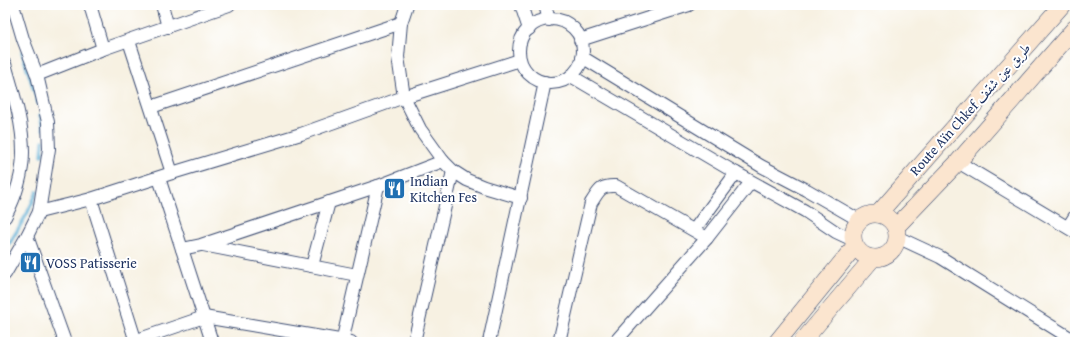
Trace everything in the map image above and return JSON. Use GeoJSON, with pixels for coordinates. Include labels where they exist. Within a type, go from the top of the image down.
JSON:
{"type":"FeatureCollection","features":[{"type":"Feature","properties":{"kind":"main road","name":"Route Aïn Chkef طريق عين شقف"},"geometry":{"type":"LineString","coordinates":[[878,214],[1062,5]]}},
{"type":"Feature","properties":{"kind":"main road","name":"Route Aïn Chkef طريق عين شقف"},"geometry":{"type":"LineString","coordinates":[[897,232],[1073,33]]}},
{"type":"Feature","properties":{"kind":"main road"},"geometry":{"type":"LineString","coordinates":[[777,342],[854,243],[854,228],[859,220],[867,215],[878,214],[889,218],[897,232],[895,246],[890,252],[882,257],[873,258],[863,254],[854,243]]}},
{"type":"Feature","properties":{"kind":"main road"},"geometry":{"type":"LineString","coordinates":[[802,342],[873,258]]}},
{"type":"Feature","properties":{"kind":"street"},"geometry":{"type":"LineString","coordinates":[[5,274],[39,212],[49,149],[48,122],[37,75],[23,39],[13,5]]}},
{"type":"Feature","properties":{"kind":"street"},"geometry":{"type":"LineString","coordinates":[[90,5],[103,49]]}},
{"type":"Feature","properties":{"kind":"street"},"geometry":{"type":"LineString","coordinates":[[162,5],[168,27]]}},
{"type":"Feature","properties":{"kind":"street"},"geometry":{"type":"LineString","coordinates":[[37,75],[103,49],[229,5]]}},
{"type":"Feature","properties":{"kind":"street"},"geometry":{"type":"LineString","coordinates":[[407,5],[401,23],[398,57],[404,97],[420,129],[452,171],[467,180],[484,187],[521,198]]}},
{"type":"Feature","properties":{"kind":"street"},"geometry":{"type":"LineString","coordinates":[[521,5],[528,29]]}},
{"type":"Feature","properties":{"kind":"street"},"geometry":{"type":"LineString","coordinates":[[545,5],[549,20]]}},
{"type":"Feature","properties":{"kind":"street"},"geometry":{"type":"LineString","coordinates":[[580,40],[688,5]]}},
{"type":"Feature","properties":{"kind":"street"},"geometry":{"type":"LineString","coordinates":[[549,20],[566,24],[573,29],[580,40],[582,47],[582,57],[578,68],[570,76],[560,82],[545,82],[538,80],[531,76],[523,67],[520,60],[519,50],[521,41],[528,29],[540,22],[549,20]]}},
{"type":"Feature","properties":{"kind":"street"},"geometry":{"type":"LineString","coordinates":[[151,107],[401,23]]}},
{"type":"Feature","properties":{"kind":"street"},"geometry":{"type":"LineString","coordinates":[[129,41],[172,173]]}},
{"type":"Feature","properties":{"kind":"street"},"geometry":{"type":"LineString","coordinates":[[582,57],[761,166],[859,220]]}},
{"type":"Feature","properties":{"kind":"street"},"geometry":{"type":"LineString","coordinates":[[39,212],[91,200],[172,173],[301,134],[404,97],[520,60]]}},
{"type":"Feature","properties":{"kind":"street"},"geometry":{"type":"LineString","coordinates":[[5,64],[20,122],[23,152],[20,177],[5,217]]}},
{"type":"Feature","properties":{"kind":"street"},"geometry":{"type":"LineString","coordinates":[[570,76],[751,182],[805,211],[854,243]]}},
{"type":"Feature","properties":{"kind":"street"},"geometry":{"type":"LineString","coordinates":[[489,342],[545,82]]}},
{"type":"Feature","properties":{"kind":"street"},"geometry":{"type":"LineString","coordinates":[[182,249],[378,186],[443,161]]}},
{"type":"Feature","properties":{"kind":"street"},"geometry":{"type":"LineString","coordinates":[[958,162],[1072,230],[1075,216]]}},
{"type":"Feature","properties":{"kind":"street"},"geometry":{"type":"LineString","coordinates":[[414,342],[452,171]]}},
{"type":"Feature","properties":{"kind":"street"},"geometry":{"type":"LineString","coordinates":[[694,230],[736,173]]}},
{"type":"Feature","properties":{"kind":"street"},"geometry":{"type":"LineString","coordinates":[[159,178],[212,342]]}},
{"type":"Feature","properties":{"kind":"street"},"geometry":{"type":"LineString","coordinates":[[615,342],[707,238],[751,182]]}},
{"type":"Feature","properties":{"kind":"street"},"geometry":{"type":"LineString","coordinates":[[91,200],[134,341],[204,317],[345,341],[357,274],[378,186]]}},
{"type":"Feature","properties":{"kind":"street"},"geometry":{"type":"LineString","coordinates":[[559,342],[591,203],[600,190],[607,186],[616,186],[707,238]]}},
{"type":"Feature","properties":{"kind":"street"},"geometry":{"type":"LineString","coordinates":[[312,266],[329,202]]}},
{"type":"Feature","properties":{"kind":"street"},"geometry":{"type":"LineString","coordinates":[[897,232],[1075,341]]}},
{"type":"Feature","properties":{"kind":"street"},"geometry":{"type":"LineString","coordinates":[[27,236],[65,342]]}},
{"type":"Feature","properties":{"kind":"street"},"geometry":{"type":"LineString","coordinates":[[201,244],[357,274]]}},
{"type":"Feature","properties":{"kind":"waterway"},"geometry":{"type":"LineString","coordinates":[[22,52],[38,103]]}},
{"type":"Feature","properties":{"kind":"waterway"},"geometry":{"type":"LineString","coordinates":[[40,115],[43,129]]}},
{"type":"Feature","properties":{"kind":"waterway"},"geometry":{"type":"LineString","coordinates":[[42,155],[43,141]]}},
{"type":"Feature","properties":{"kind":"waterway"},"geometry":{"type":"LineString","coordinates":[[5,251],[27,214],[37,192]]}},
{"type":"Feature","properties":{"kind":"place","name":"Indian Kitchen Fes"},"geometry":{"type":"Point","coordinates":[395,189]}},
{"type":"Feature","properties":{"kind":"place","name":"VOSS Patisserie"},"geometry":{"type":"Point","coordinates":[31,263]}}]}
